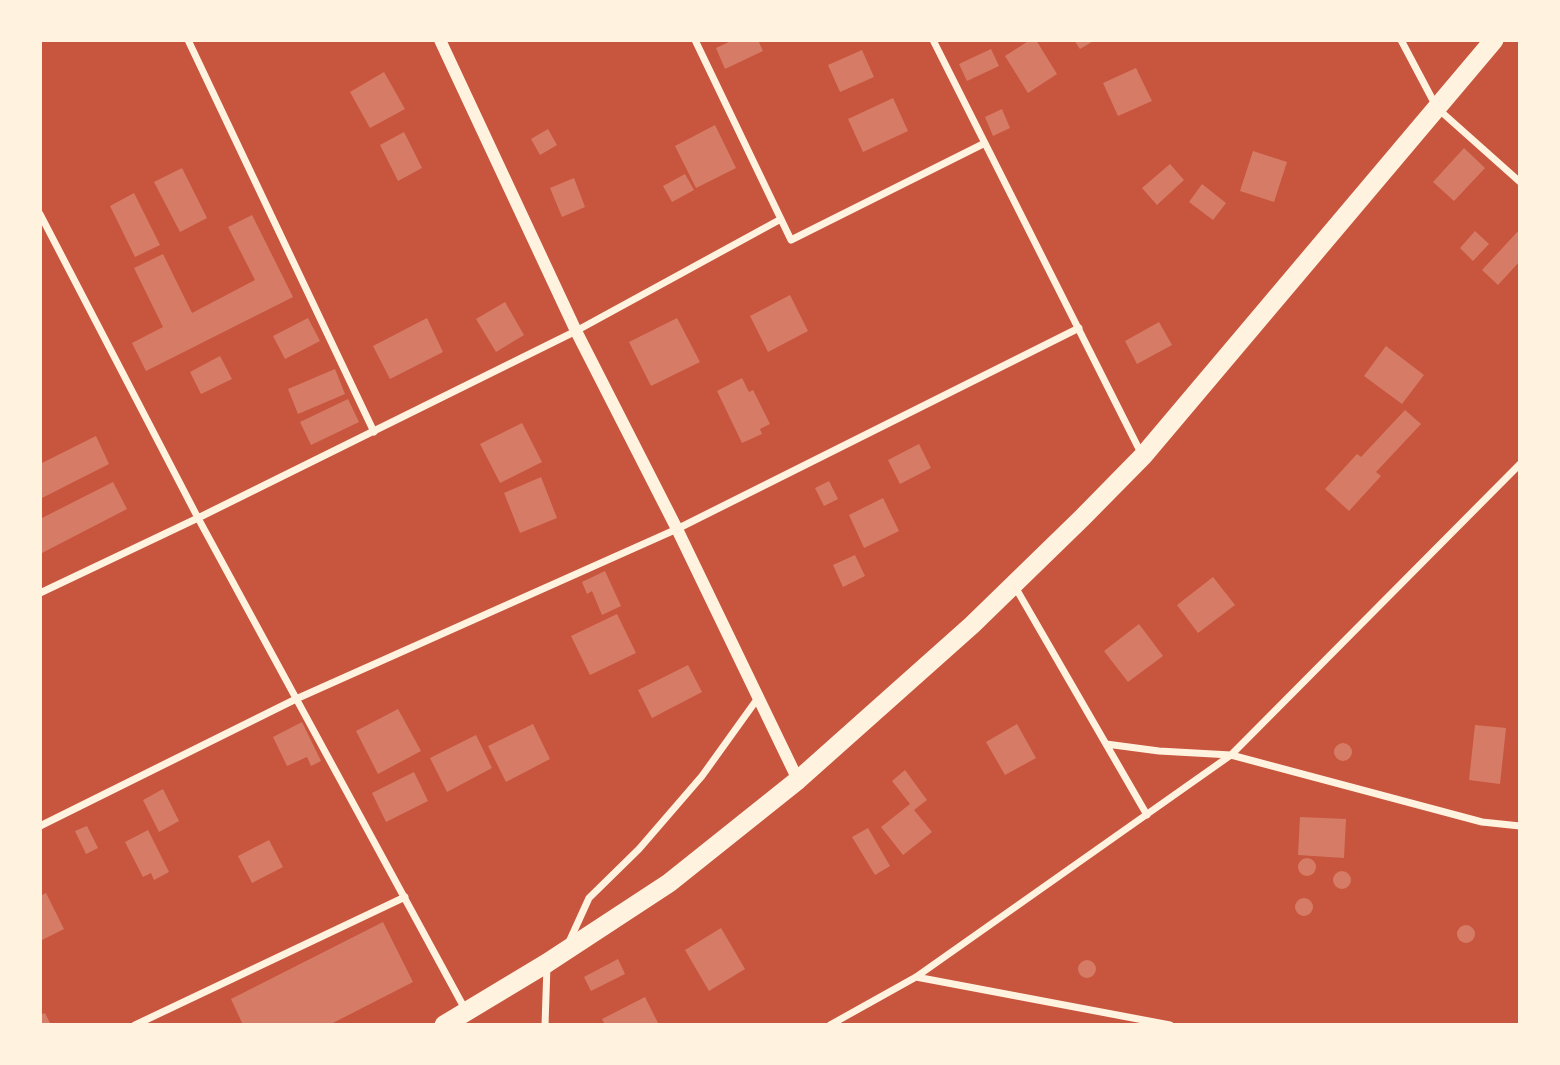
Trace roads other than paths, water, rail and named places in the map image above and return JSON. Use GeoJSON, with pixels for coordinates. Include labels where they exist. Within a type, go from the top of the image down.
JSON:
{"type":"FeatureCollection","features":[{"type":"Feature","properties":{"kind":"highway"},"geometry":{"type":"LineString","coordinates":[[444,1025],[547,963],[669,883],[798,780],[972,625],[1143,457],[1494,40]]}},
{"type":"Feature","properties":{"kind":"street"},"geometry":{"type":"LineString","coordinates":[[188,40],[374,432]]}},
{"type":"Feature","properties":{"kind":"street"},"geometry":{"type":"LineString","coordinates":[[440,40],[576,331],[677,529],[798,780]]}},
{"type":"Feature","properties":{"kind":"street"},"geometry":{"type":"LineString","coordinates":[[695,40],[791,240],[985,143]]}},
{"type":"Feature","properties":{"kind":"street"},"geometry":{"type":"LineString","coordinates":[[933,40],[1143,457]]}},
{"type":"Feature","properties":{"kind":"street"},"geometry":{"type":"LineString","coordinates":[[1401,40],[1437,108],[1520,182]]}},
{"type":"Feature","properties":{"kind":"street"},"geometry":{"type":"LineString","coordinates":[[40,214],[198,519],[466,1011]]}},
{"type":"Feature","properties":{"kind":"street"},"geometry":{"type":"LineString","coordinates":[[40,593],[198,519],[576,331],[781,219]]}},
{"type":"Feature","properties":{"kind":"street"},"geometry":{"type":"LineString","coordinates":[[40,826],[296,699],[677,529],[1079,328]]}},
{"type":"Feature","properties":{"kind":"street"},"geometry":{"type":"LineString","coordinates":[[830,1025],[916,977],[1231,755],[1520,464]]}},
{"type":"Feature","properties":{"kind":"street"},"geometry":{"type":"LineString","coordinates":[[1013,584],[1147,814]]}},
{"type":"Feature","properties":{"kind":"street"},"geometry":{"type":"LineString","coordinates":[[564,951],[589,898],[639,849],[702,776],[758,698]]}},
{"type":"Feature","properties":{"kind":"street"},"geometry":{"type":"LineString","coordinates":[[1106,744],[1158,751],[1231,755],[1482,822],[1520,825]]}},
{"type":"Feature","properties":{"kind":"street"},"geometry":{"type":"LineString","coordinates":[[135,1025],[405,897]]}},
{"type":"Feature","properties":{"kind":"street"},"geometry":{"type":"LineString","coordinates":[[545,1025],[547,963]]}},
{"type":"Feature","properties":{"kind":"street"},"geometry":{"type":"LineString","coordinates":[[916,977],[1170,1025]]}}]}
